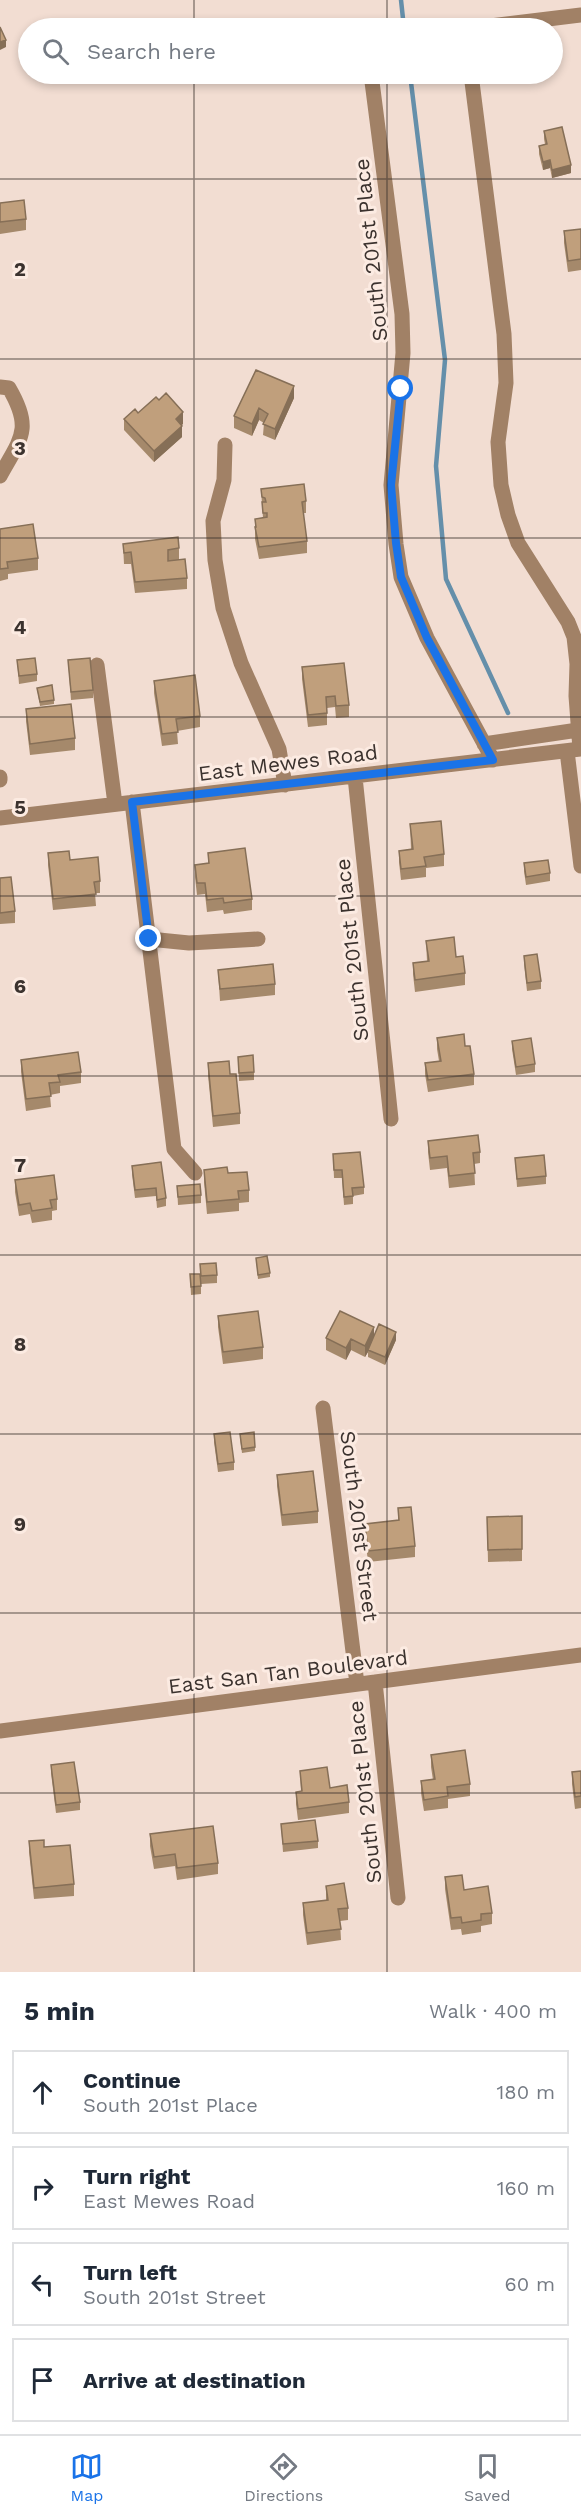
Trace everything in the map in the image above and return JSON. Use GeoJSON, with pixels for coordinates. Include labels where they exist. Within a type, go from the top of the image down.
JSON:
{"type":"FeatureCollection","features":[{"type":"Feature","properties":{"kind":"street"},"geometry":{"type":"LineString","coordinates":[[556,18],[581,15]]}},
{"type":"Feature","properties":{"kind":"street","name":"South 201st Place"},"geometry":{"type":"LineString","coordinates":[[372,84],[402,314],[404,353],[391,485],[401,577],[427,638],[493,760]]}},
{"type":"Feature","properties":{"kind":"street"},"geometry":{"type":"LineString","coordinates":[[472,84],[504,334],[506,383],[498,442],[501,486],[518,543],[532,568],[557,603],[574,638],[577,664],[576,750],[581,867]]}},
{"type":"Feature","properties":{"kind":"street"},"geometry":{"type":"LineString","coordinates":[[0,387],[9,388],[20,408],[24,432],[0,476]]}},
{"type":"Feature","properties":{"kind":"street"},"geometry":{"type":"LineString","coordinates":[[225,445],[224,480],[213,521],[215,560],[220,589],[241,663],[279,749],[285,785]]}},
{"type":"Feature","properties":{"kind":"street"},"geometry":{"type":"LineString","coordinates":[[98,665],[115,804]]}},
{"type":"Feature","properties":{"kind":"street"},"geometry":{"type":"LineString","coordinates":[[484,744],[578,730]]}},
{"type":"Feature","properties":{"kind":"street","name":"East Mewes Road"},"geometry":{"type":"LineString","coordinates":[[0,818],[576,750]]}},
{"type":"Feature","properties":{"kind":"street","name":"South 201st Place"},"geometry":{"type":"LineString","coordinates":[[355,777],[391,1119]]}},
{"type":"Feature","properties":{"kind":"street"},"geometry":{"type":"LineString","coordinates":[[132,802],[174,1149],[195,1173]]}},
{"type":"Feature","properties":{"kind":"street"},"geometry":{"type":"LineString","coordinates":[[149,939],[189,943],[258,939]]}},
{"type":"Feature","properties":{"kind":"street","name":"South 201st Street"},"geometry":{"type":"LineString","coordinates":[[323,1408],[357,1684]]}},
{"type":"Feature","properties":{"kind":"street","name":"East San Tan Boulevard"},"geometry":{"type":"LineString","coordinates":[[0,1731],[581,1655]]}},
{"type":"Feature","properties":{"kind":"street","name":"South 201st Place"},"geometry":{"type":"LineString","coordinates":[[375,1682],[398,1898]]}},
{"type":"Feature","properties":{"kind":"building"},"geometry":{"type":"Polygon","coordinates":[[[0,27],[6,40],[0,42],[0,27]]]}},
{"type":"Feature","properties":{"kind":"building"},"geometry":{"type":"Polygon","coordinates":[[[562,127],[571,165],[552,170],[550,160],[543,162],[539,146],[547,144],[544,131],[562,127]]]}},
{"type":"Feature","properties":{"kind":"building"},"geometry":{"type":"Polygon","coordinates":[[[24,200],[26,219],[0,222],[0,203],[24,200]]]}},
{"type":"Feature","properties":{"kind":"building"},"geometry":{"type":"Polygon","coordinates":[[[581,229],[581,259],[568,261],[564,231],[581,229]]]}},
{"type":"Feature","properties":{"kind":"building"},"geometry":{"type":"Polygon","coordinates":[[[256,370],[294,386],[275,429],[263,424],[268,414],[259,408],[252,424],[234,416],[256,370]]]}},
{"type":"Feature","properties":{"kind":"building"},"geometry":{"type":"Polygon","coordinates":[[[166,393],[183,412],[176,419],[182,426],[154,451],[124,419],[135,409],[138,413],[156,397],[159,400],[166,393]]]}},
{"type":"Feature","properties":{"kind":"building"},"geometry":{"type":"Polygon","coordinates":[[[304,484],[306,501],[302,502],[307,541],[259,547],[255,519],[267,517],[267,513],[263,513],[262,502],[266,502],[262,497],[261,489],[304,484]]]}},
{"type":"Feature","properties":{"kind":"building"},"geometry":{"type":"Polygon","coordinates":[[[33,524],[38,558],[7,562],[8,568],[0,569],[0,529],[33,524]]]}},
{"type":"Feature","properties":{"kind":"building"},"geometry":{"type":"Polygon","coordinates":[[[178,537],[179,548],[168,550],[168,561],[185,559],[187,578],[135,582],[131,552],[124,553],[123,544],[178,537]]]}},
{"type":"Feature","properties":{"kind":"building"},"geometry":{"type":"Polygon","coordinates":[[[35,658],[37,674],[19,676],[17,660],[35,658]]]}},
{"type":"Feature","properties":{"kind":"building"},"geometry":{"type":"Polygon","coordinates":[[[90,658],[93,690],[71,692],[68,660],[90,658]]]}},
{"type":"Feature","properties":{"kind":"building"},"geometry":{"type":"Polygon","coordinates":[[[344,663],[349,705],[336,706],[335,696],[326,697],[327,713],[308,715],[302,667],[344,663]]]}},
{"type":"Feature","properties":{"kind":"building"},"geometry":{"type":"Polygon","coordinates":[[[195,675],[200,716],[176,719],[178,732],[162,734],[154,681],[195,675]]]}},
{"type":"Feature","properties":{"kind":"building"},"geometry":{"type":"Polygon","coordinates":[[[52,685],[54,700],[40,702],[37,688],[52,685]]]}},
{"type":"Feature","properties":{"kind":"building"},"geometry":{"type":"Polygon","coordinates":[[[71,704],[75,738],[30,744],[26,709],[71,704]]]}},
{"type":"Feature","properties":{"kind":"building"},"geometry":{"type":"Polygon","coordinates":[[[441,821],[444,854],[424,857],[426,866],[401,869],[399,851],[413,849],[410,824],[441,821]]]}},
{"type":"Feature","properties":{"kind":"building"},"geometry":{"type":"Polygon","coordinates":[[[245,848],[252,899],[224,903],[223,898],[207,900],[205,883],[197,883],[195,865],[209,863],[208,853],[245,848]]]}},
{"type":"Feature","properties":{"kind":"building"},"geometry":{"type":"Polygon","coordinates":[[[69,851],[70,860],[98,857],[100,881],[94,882],[96,894],[53,899],[48,853],[69,851]]]}},
{"type":"Feature","properties":{"kind":"building"},"geometry":{"type":"Polygon","coordinates":[[[548,860],[550,873],[526,877],[524,863],[548,860]]]}},
{"type":"Feature","properties":{"kind":"building"},"geometry":{"type":"Polygon","coordinates":[[[11,877],[15,911],[0,913],[0,878],[11,877]]]}},
{"type":"Feature","properties":{"kind":"building"},"geometry":{"type":"Polygon","coordinates":[[[454,937],[456,957],[463,956],[465,973],[415,980],[413,963],[429,961],[426,941],[454,937]]]}},
{"type":"Feature","properties":{"kind":"building"},"geometry":{"type":"Polygon","coordinates":[[[537,954],[541,981],[527,983],[524,956],[537,954]]]}},
{"type":"Feature","properties":{"kind":"building"},"geometry":{"type":"Polygon","coordinates":[[[273,964],[275,984],[220,989],[218,970],[273,964]]]}},
{"type":"Feature","properties":{"kind":"building"},"geometry":{"type":"Polygon","coordinates":[[[464,1034],[465,1046],[470,1046],[474,1074],[428,1080],[425,1063],[441,1061],[437,1038],[464,1034]]]}},
{"type":"Feature","properties":{"kind":"building"},"geometry":{"type":"Polygon","coordinates":[[[531,1038],[535,1064],[516,1067],[512,1041],[531,1038]]]}},
{"type":"Feature","properties":{"kind":"building"},"geometry":{"type":"Polygon","coordinates":[[[78,1052],[81,1072],[58,1075],[60,1082],[49,1083],[51,1096],[26,1099],[21,1060],[78,1052]]]}},
{"type":"Feature","properties":{"kind":"building"},"geometry":{"type":"Polygon","coordinates":[[[253,1055],[254,1072],[239,1073],[238,1057],[253,1055]]]}},
{"type":"Feature","properties":{"kind":"building"},"geometry":{"type":"Polygon","coordinates":[[[229,1061],[230,1074],[236,1074],[240,1113],[213,1116],[208,1063],[229,1061]]]}},
{"type":"Feature","properties":{"kind":"building"},"geometry":{"type":"Polygon","coordinates":[[[478,1135],[480,1152],[473,1153],[475,1173],[449,1176],[447,1156],[430,1158],[428,1141],[478,1135]]]}},
{"type":"Feature","properties":{"kind":"building"},"geometry":{"type":"Polygon","coordinates":[[[360,1152],[364,1187],[352,1188],[353,1196],[344,1197],[342,1170],[334,1170],[333,1154],[360,1152]]]}},
{"type":"Feature","properties":{"kind":"building"},"geometry":{"type":"Polygon","coordinates":[[[544,1155],[546,1176],[517,1179],[515,1158],[544,1155]]]}},
{"type":"Feature","properties":{"kind":"building"},"geometry":{"type":"Polygon","coordinates":[[[161,1162],[166,1198],[157,1200],[156,1188],[135,1190],[132,1166],[161,1162]]]}},
{"type":"Feature","properties":{"kind":"building"},"geometry":{"type":"Polygon","coordinates":[[[227,1167],[228,1173],[247,1172],[249,1190],[238,1191],[239,1199],[207,1202],[204,1170],[227,1167]]]}},
{"type":"Feature","properties":{"kind":"building"},"geometry":{"type":"Polygon","coordinates":[[[54,1175],[57,1199],[50,1200],[52,1208],[32,1211],[30,1203],[19,1205],[15,1180],[54,1175]]]}},
{"type":"Feature","properties":{"kind":"building"},"geometry":{"type":"Polygon","coordinates":[[[200,1184],[201,1195],[178,1197],[177,1186],[200,1184]]]}},
{"type":"Feature","properties":{"kind":"building"},"geometry":{"type":"Polygon","coordinates":[[[267,1256],[270,1273],[258,1275],[256,1258],[267,1256]]]}},
{"type":"Feature","properties":{"kind":"building"},"geometry":{"type":"Polygon","coordinates":[[[216,1263],[217,1275],[201,1276],[200,1264],[216,1263]]]}},
{"type":"Feature","properties":{"kind":"building"},"geometry":{"type":"Polygon","coordinates":[[[190,1274],[200,1274],[201,1286],[191,1287],[190,1274]]]}},
{"type":"Feature","properties":{"kind":"building"},"geometry":{"type":"Polygon","coordinates":[[[258,1311],[263,1347],[223,1352],[218,1316],[258,1311]]]}},
{"type":"Feature","properties":{"kind":"building"},"geometry":{"type":"Polygon","coordinates":[[[340,1311],[374,1327],[365,1346],[351,1339],[346,1348],[326,1338],[340,1311]]]}},
{"type":"Feature","properties":{"kind":"building"},"geometry":{"type":"Polygon","coordinates":[[[379,1324],[396,1332],[385,1357],[368,1350],[379,1324]]]}},
{"type":"Feature","properties":{"kind":"building"},"geometry":{"type":"Polygon","coordinates":[[[230,1432],[234,1462],[218,1464],[214,1434],[230,1432]]]}},
{"type":"Feature","properties":{"kind":"building"},"geometry":{"type":"Polygon","coordinates":[[[254,1432],[255,1447],[242,1449],[240,1434],[254,1432]]]}},
{"type":"Feature","properties":{"kind":"building"},"geometry":{"type":"Polygon","coordinates":[[[313,1471],[318,1511],[282,1515],[277,1475],[313,1471]]]}},
{"type":"Feature","properties":{"kind":"building"},"geometry":{"type":"Polygon","coordinates":[[[411,1507],[415,1546],[368,1551],[365,1524],[399,1520],[398,1508],[411,1507]]]}},
{"type":"Feature","properties":{"kind":"building"},"geometry":{"type":"Polygon","coordinates":[[[522,1516],[522,1549],[488,1550],[487,1517],[522,1516]]]}},
{"type":"Feature","properties":{"kind":"building"},"geometry":{"type":"Polygon","coordinates":[[[465,1750],[470,1784],[447,1787],[448,1796],[424,1800],[421,1781],[435,1779],[431,1755],[465,1750]]]}},
{"type":"Feature","properties":{"kind":"building"},"geometry":{"type":"Polygon","coordinates":[[[74,1762],[80,1802],[56,1805],[51,1765],[74,1762]]]}},
{"type":"Feature","properties":{"kind":"building"},"geometry":{"type":"Polygon","coordinates":[[[327,1767],[330,1788],[347,1785],[349,1802],[298,1809],[296,1792],[302,1791],[300,1771],[327,1767]]]}},
{"type":"Feature","properties":{"kind":"building"},"geometry":{"type":"Polygon","coordinates":[[[581,1771],[581,1796],[575,1797],[572,1772],[581,1771]]]}},
{"type":"Feature","properties":{"kind":"building"},"geometry":{"type":"Polygon","coordinates":[[[315,1820],[318,1841],[283,1844],[281,1824],[315,1820]]]}},
{"type":"Feature","properties":{"kind":"building"},"geometry":{"type":"Polygon","coordinates":[[[213,1826],[218,1863],[177,1868],[175,1854],[154,1857],[150,1834],[213,1826]]]}},
{"type":"Feature","properties":{"kind":"building"},"geometry":{"type":"Polygon","coordinates":[[[44,1840],[44,1847],[70,1845],[74,1884],[34,1888],[29,1841],[44,1840]]]}},
{"type":"Feature","properties":{"kind":"building"},"geometry":{"type":"Polygon","coordinates":[[[462,1875],[464,1890],[488,1886],[492,1913],[481,1914],[481,1920],[462,1923],[461,1917],[451,1918],[445,1877],[462,1875]]]}},
{"type":"Feature","properties":{"kind":"building"},"geometry":{"type":"Polygon","coordinates":[[[344,1883],[348,1908],[338,1909],[341,1929],[307,1933],[303,1903],[328,1900],[326,1886],[344,1883]]]}},
{"type":"Feature","properties":{"kind":"waterway"},"geometry":{"type":"LineString","coordinates":[[401,0],[403,18]]}},
{"type":"Feature","properties":{"kind":"waterway"},"geometry":{"type":"LineString","coordinates":[[411,84],[445,360],[436,466],[446,579],[508,713]]}},
{"type":"Feature","properties":{"kind":"route"},"geometry":{"type":"LineString","coordinates":[[149,939],[132,802],[493,760],[427,638],[401,577],[391,485],[401,389]]}}]}
